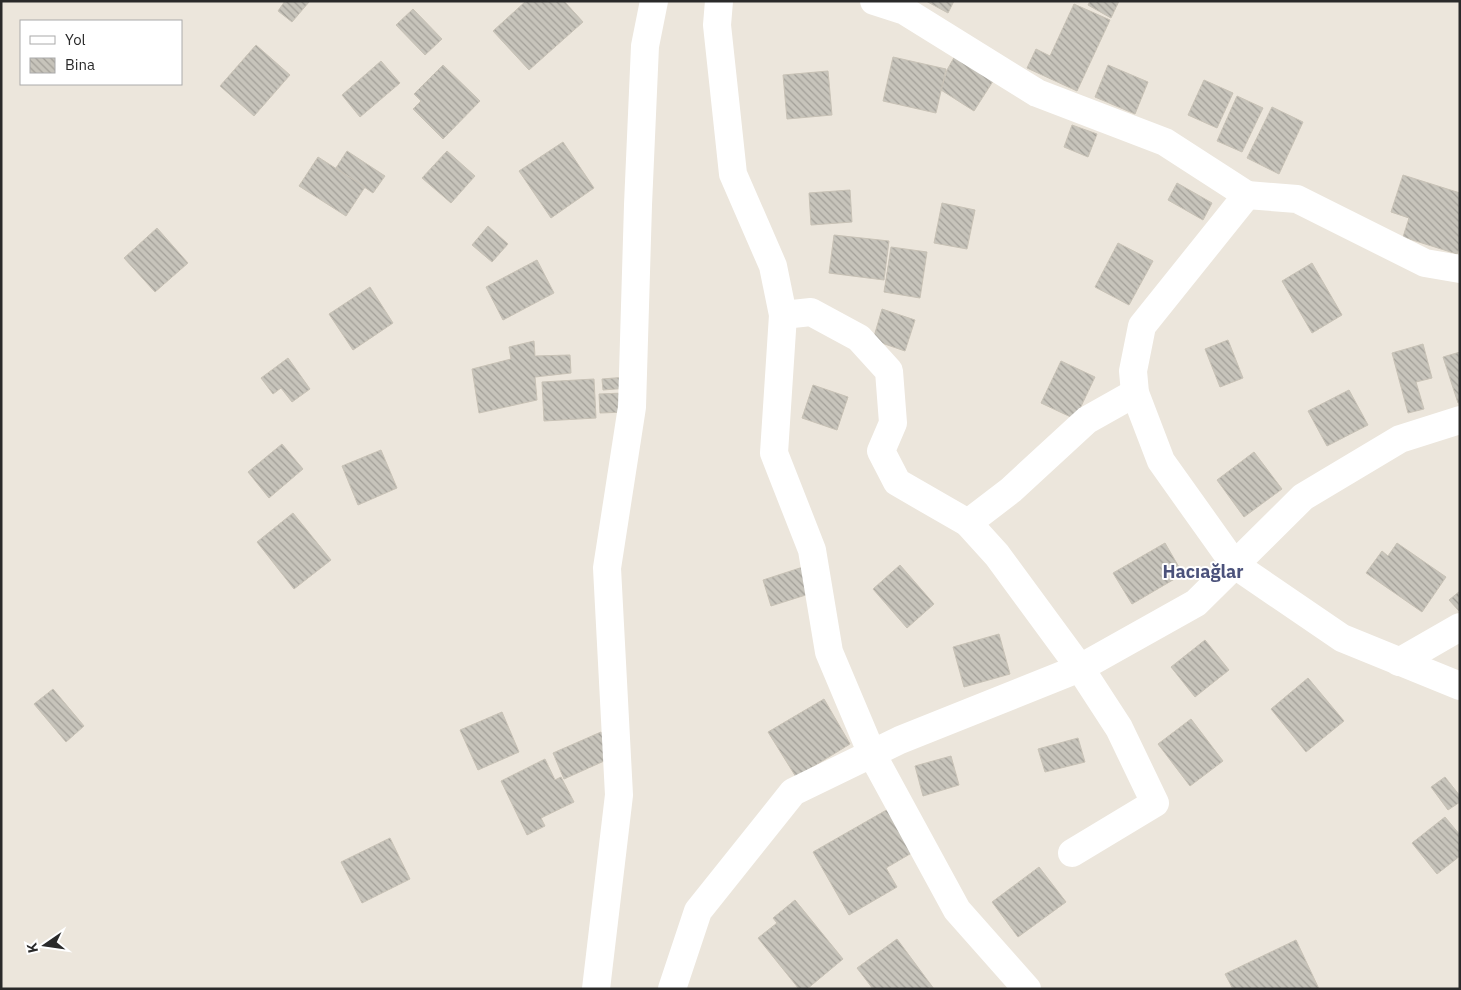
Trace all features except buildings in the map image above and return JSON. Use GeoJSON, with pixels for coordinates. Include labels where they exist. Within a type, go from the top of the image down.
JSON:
{"type":"FeatureCollection","features":[{"type":"Feature","properties":{"kind":"street"},"geometry":{"type":"LineString","coordinates":[[596,989],[619,795],[607,568],[632,407],[645,46],[654,1]]}},
{"type":"Feature","properties":{"kind":"street"},"geometry":{"type":"LineString","coordinates":[[719,1],[717,25],[733,174],[773,266],[783,315],[774,453],[812,550],[829,652],[872,754],[957,910],[1027,989]]}},
{"type":"Feature","properties":{"kind":"street"},"geometry":{"type":"LineString","coordinates":[[874,1],[905,11],[1037,93],[1165,142],[1247,195],[1297,199],[1425,263],[1460,269]]}},
{"type":"Feature","properties":{"kind":"street"},"geometry":{"type":"LineString","coordinates":[[1247,195],[1142,326],[1133,371],[1135,393],[1161,461],[1235,565],[1342,638],[1460,686]]}},
{"type":"Feature","properties":{"kind":"street"},"geometry":{"type":"LineString","coordinates":[[783,315],[811,312],[858,338],[889,371],[893,423],[881,451],[896,482],[968,523],[998,555],[1080,668],[1119,728],[1156,803],[1072,853]]}},
{"type":"Feature","properties":{"kind":"street"},"geometry":{"type":"LineString","coordinates":[[968,523],[1011,490],[1087,420],[1135,393]]}},
{"type":"Feature","properties":{"kind":"street"},"geometry":{"type":"LineString","coordinates":[[672,989],[698,911],[793,792],[900,740],[1080,668],[1196,603],[1303,497],[1400,439],[1460,420]]}},
{"type":"Feature","properties":{"kind":"street"},"geometry":{"type":"LineString","coordinates":[[1399,662],[1460,627]]}},
{"type":"Feature","properties":{"kind":"district","name":"Hacıağlar"},"geometry":{"type":"Point","coordinates":[1203,572]}}]}
